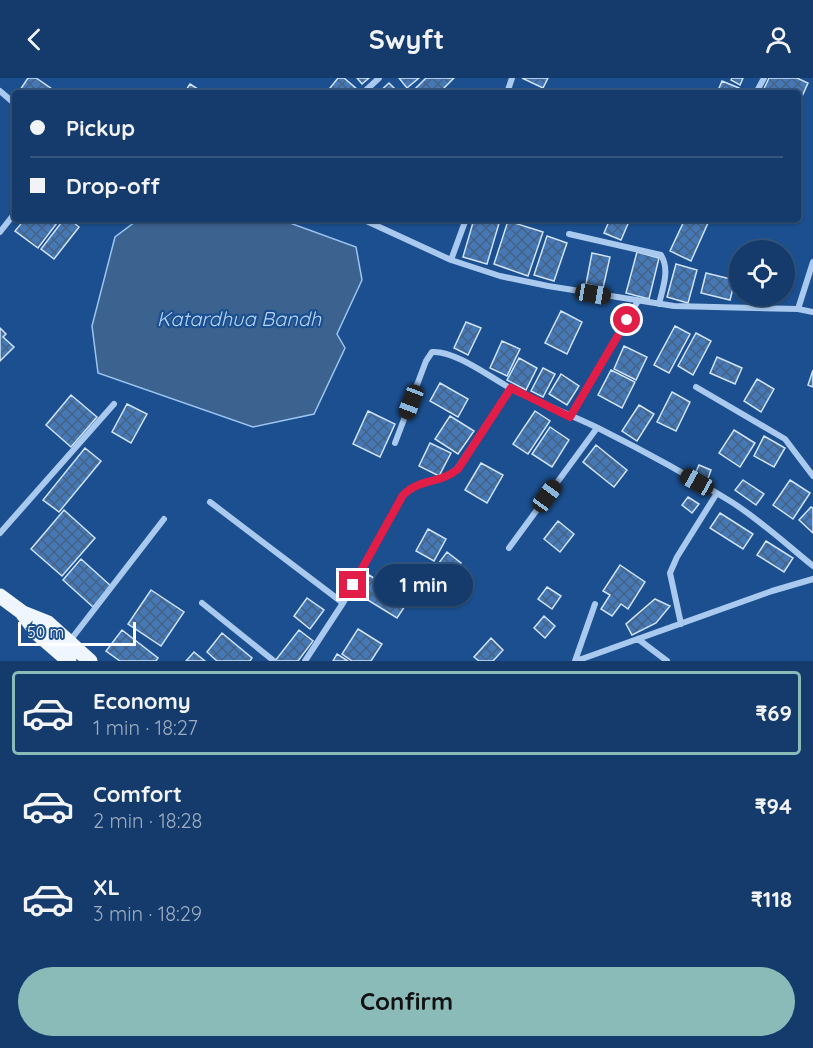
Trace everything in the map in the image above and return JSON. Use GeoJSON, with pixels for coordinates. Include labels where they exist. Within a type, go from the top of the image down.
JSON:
{"type":"FeatureCollection","features":[{"type":"Feature","properties":{"kind":"main road"},"geometry":{"type":"LineString","coordinates":[[0,596],[23,613],[48,623],[90,661]]}},
{"type":"Feature","properties":{"kind":"main road"},"geometry":{"type":"LineString","coordinates":[[23,613],[38,634],[69,661]]}},
{"type":"Feature","properties":{"kind":"street"},"geometry":{"type":"LineString","coordinates":[[366,90],[380,78]]}},
{"type":"Feature","properties":{"kind":"street"},"geometry":{"type":"LineString","coordinates":[[0,90],[12,101]]}},
{"type":"Feature","properties":{"kind":"street"},"geometry":{"type":"LineString","coordinates":[[0,232],[12,217]]}},
{"type":"Feature","properties":{"kind":"street"},"geometry":{"type":"LineString","coordinates":[[369,222],[451,260],[500,276],[548,286],[674,306],[798,309],[813,312]]}},
{"type":"Feature","properties":{"kind":"street"},"geometry":{"type":"LineString","coordinates":[[451,260],[465,222]]}},
{"type":"Feature","properties":{"kind":"street"},"geometry":{"type":"LineString","coordinates":[[569,234],[661,255],[666,263],[666,274],[659,304]]}},
{"type":"Feature","properties":{"kind":"street"},"geometry":{"type":"LineString","coordinates":[[798,309],[813,262]]}},
{"type":"Feature","properties":{"kind":"street"},"geometry":{"type":"LineString","coordinates":[[570,417],[638,301]]}},
{"type":"Feature","properties":{"kind":"street"},"geometry":{"type":"LineString","coordinates":[[395,443],[426,361],[432,352],[440,351],[570,417],[597,428],[717,493],[743,510],[813,566]]}},
{"type":"Feature","properties":{"kind":"street"},"geometry":{"type":"LineString","coordinates":[[696,387],[785,439],[813,476]]}},
{"type":"Feature","properties":{"kind":"street"},"geometry":{"type":"LineString","coordinates":[[305,661],[343,603],[403,495],[411,487],[449,476],[458,469],[511,388]]}},
{"type":"Feature","properties":{"kind":"street"},"geometry":{"type":"LineString","coordinates":[[0,533],[114,404]]}},
{"type":"Feature","properties":{"kind":"street"},"geometry":{"type":"LineString","coordinates":[[509,548],[597,428]]}},
{"type":"Feature","properties":{"kind":"street"},"geometry":{"type":"LineString","coordinates":[[681,624],[670,573],[677,557],[717,493]]}},
{"type":"Feature","properties":{"kind":"street"},"geometry":{"type":"LineString","coordinates":[[210,502],[343,603]]}},
{"type":"Feature","properties":{"kind":"street"},"geometry":{"type":"LineString","coordinates":[[69,642],[164,519]]}},
{"type":"Feature","properties":{"kind":"street"},"geometry":{"type":"LineString","coordinates":[[575,661],[772,591],[813,579]]}},
{"type":"Feature","properties":{"kind":"street"},"geometry":{"type":"LineString","coordinates":[[202,603],[274,661]]}},
{"type":"Feature","properties":{"kind":"street"},"geometry":{"type":"LineString","coordinates":[[575,661],[595,604]]}},
{"type":"Feature","properties":{"kind":"street"},"geometry":{"type":"LineString","coordinates":[[638,639],[667,661]]}},
{"type":"Feature","properties":{"kind":"water","name":"Katardhua Bandh"},"geometry":{"type":"Polygon","coordinates":[[[135,222],[287,222],[356,247],[362,280],[337,334],[345,348],[314,414],[253,427],[98,373],[92,326],[115,237],[135,222]]]}},
{"type":"Feature","properties":{"kind":"building"},"geometry":{"type":"Polygon","coordinates":[[[28,78],[36,78],[54,90],[20,90],[28,78]]]}},
{"type":"Feature","properties":{"kind":"building"},"geometry":{"type":"Polygon","coordinates":[[[338,78],[344,78],[358,90],[328,90],[338,78]]]}},
{"type":"Feature","properties":{"kind":"building"},"geometry":{"type":"Polygon","coordinates":[[[357,78],[369,78],[362,84],[357,78]]]}},
{"type":"Feature","properties":{"kind":"building"},"geometry":{"type":"Polygon","coordinates":[[[399,78],[419,78],[407,88],[399,78]]]}},
{"type":"Feature","properties":{"kind":"building"},"geometry":{"type":"Polygon","coordinates":[[[426,78],[454,78],[442,90],[414,90],[426,78]]]}},
{"type":"Feature","properties":{"kind":"building"},"geometry":{"type":"Polygon","coordinates":[[[522,78],[548,78],[543,88],[522,78]]]}},
{"type":"Feature","properties":{"kind":"building"},"geometry":{"type":"Polygon","coordinates":[[[732,78],[743,78],[740,85],[731,80],[732,78]]]}},
{"type":"Feature","properties":{"kind":"building"},"geometry":{"type":"Polygon","coordinates":[[[769,78],[797,78],[808,83],[801,98],[801,90],[763,90],[769,78]]]}},
{"type":"Feature","properties":{"kind":"building"},"geometry":{"type":"Polygon","coordinates":[[[722,81],[739,88],[738,90],[718,90],[722,81]]]}},
{"type":"Feature","properties":{"kind":"building"},"geometry":{"type":"Polygon","coordinates":[[[389,83],[396,90],[381,90],[389,83]]]}},
{"type":"Feature","properties":{"kind":"building"},"geometry":{"type":"Polygon","coordinates":[[[190,84],[199,90],[186,90],[190,84]]]}},
{"type":"Feature","properties":{"kind":"building"},"geometry":{"type":"Polygon","coordinates":[[[22,222],[58,222],[38,248],[15,231],[22,222]]]}},
{"type":"Feature","properties":{"kind":"building"},"geometry":{"type":"Polygon","coordinates":[[[62,222],[73,222],[79,227],[54,259],[41,249],[62,222]]]}},
{"type":"Feature","properties":{"kind":"building"},"geometry":{"type":"Polygon","coordinates":[[[473,222],[499,222],[487,264],[463,257],[473,222]]]}},
{"type":"Feature","properties":{"kind":"building"},"geometry":{"type":"Polygon","coordinates":[[[508,222],[543,232],[528,276],[494,264],[508,222]]]}},
{"type":"Feature","properties":{"kind":"building"},"geometry":{"type":"Polygon","coordinates":[[[609,222],[629,222],[621,240],[604,233],[609,222]]]}},
{"type":"Feature","properties":{"kind":"building"},"geometry":{"type":"Polygon","coordinates":[[[684,222],[708,223],[691,261],[670,251],[684,222]]]}},
{"type":"Feature","properties":{"kind":"building"},"geometry":{"type":"Polygon","coordinates":[[[547,236],[567,243],[554,281],[534,275],[547,236]]]}},
{"type":"Feature","properties":{"kind":"building"},"geometry":{"type":"Polygon","coordinates":[[[637,252],[659,258],[649,299],[626,293],[637,252]]]}},
{"type":"Feature","properties":{"kind":"building"},"geometry":{"type":"Polygon","coordinates":[[[592,253],[610,257],[603,288],[586,284],[592,253]]]}},
{"type":"Feature","properties":{"kind":"building"},"geometry":{"type":"Polygon","coordinates":[[[676,264],[697,270],[688,303],[667,297],[676,264]]]}},
{"type":"Feature","properties":{"kind":"building"},"geometry":{"type":"Polygon","coordinates":[[[706,273],[729,279],[729,300],[701,293],[706,273]]]}},
{"type":"Feature","properties":{"kind":"building"},"geometry":{"type":"Polygon","coordinates":[[[561,311],[582,322],[567,354],[545,343],[561,311]]]}},
{"type":"Feature","properties":{"kind":"building"},"geometry":{"type":"Polygon","coordinates":[[[466,322],[481,328],[468,355],[454,348],[466,322]]]}},
{"type":"Feature","properties":{"kind":"building"},"geometry":{"type":"Polygon","coordinates":[[[675,326],[690,334],[669,373],[654,365],[675,326]]]}},
{"type":"Feature","properties":{"kind":"building"},"geometry":{"type":"Polygon","coordinates":[[[0,328],[6,334],[3,337],[14,347],[0,361],[0,328]]]}},
{"type":"Feature","properties":{"kind":"building"},"geometry":{"type":"Polygon","coordinates":[[[696,333],[711,341],[693,375],[678,366],[696,333]]]}},
{"type":"Feature","properties":{"kind":"building"},"geometry":{"type":"Polygon","coordinates":[[[502,341],[520,349],[507,376],[490,368],[502,341]]]}},
{"type":"Feature","properties":{"kind":"building"},"geometry":{"type":"Polygon","coordinates":[[[624,346],[647,357],[636,380],[614,369],[624,346]]]}},
{"type":"Feature","properties":{"kind":"building"},"geometry":{"type":"Polygon","coordinates":[[[717,357],[742,368],[735,384],[710,373],[717,357]]]}},
{"type":"Feature","properties":{"kind":"building"},"geometry":{"type":"Polygon","coordinates":[[[519,358],[537,368],[526,390],[507,380],[519,358]]]}},
{"type":"Feature","properties":{"kind":"building"},"geometry":{"type":"Polygon","coordinates":[[[543,368],[555,374],[543,397],[531,391],[543,368]]]}},
{"type":"Feature","properties":{"kind":"building"},"geometry":{"type":"Polygon","coordinates":[[[611,370],[635,382],[622,408],[598,395],[611,370]]]}},
{"type":"Feature","properties":{"kind":"building"},"geometry":{"type":"Polygon","coordinates":[[[813,370],[813,387],[808,385],[813,370]]]}},
{"type":"Feature","properties":{"kind":"building"},"geometry":{"type":"Polygon","coordinates":[[[561,374],[579,386],[567,405],[549,394],[561,374]]]}},
{"type":"Feature","properties":{"kind":"building"},"geometry":{"type":"Polygon","coordinates":[[[757,379],[774,389],[761,412],[744,401],[757,379]]]}},
{"type":"Feature","properties":{"kind":"building"},"geometry":{"type":"Polygon","coordinates":[[[440,383],[468,399],[458,417],[430,401],[440,383]]]}},
{"type":"Feature","properties":{"kind":"building"},"geometry":{"type":"Polygon","coordinates":[[[672,392],[690,402],[676,431],[657,422],[672,392]]]}},
{"type":"Feature","properties":{"kind":"building"},"geometry":{"type":"Polygon","coordinates":[[[71,395],[97,417],[71,447],[46,425],[71,395]]]}},
{"type":"Feature","properties":{"kind":"building"},"geometry":{"type":"Polygon","coordinates":[[[127,404],[147,414],[131,443],[112,432],[127,404]]]}},
{"type":"Feature","properties":{"kind":"building"},"geometry":{"type":"Polygon","coordinates":[[[639,405],[654,414],[637,441],[622,431],[639,405]]]}},
{"type":"Feature","properties":{"kind":"building"},"geometry":{"type":"Polygon","coordinates":[[[368,411],[395,424],[380,457],[353,444],[368,411]]]}},
{"type":"Feature","properties":{"kind":"building"},"geometry":{"type":"Polygon","coordinates":[[[535,411],[550,421],[528,454],[513,444],[535,411]]]}},
{"type":"Feature","properties":{"kind":"building"},"geometry":{"type":"Polygon","coordinates":[[[450,416],[474,431],[458,454],[435,439],[450,416]]]}},
{"type":"Feature","properties":{"kind":"building"},"geometry":{"type":"Polygon","coordinates":[[[550,427],[569,440],[552,467],[532,454],[550,427]]]}},
{"type":"Feature","properties":{"kind":"building"},"geometry":{"type":"Polygon","coordinates":[[[734,430],[755,443],[740,467],[719,453],[734,430]]]}},
{"type":"Feature","properties":{"kind":"building"},"geometry":{"type":"Polygon","coordinates":[[[764,436],[785,448],[774,467],[754,456],[764,436]]]}},
{"type":"Feature","properties":{"kind":"building"},"geometry":{"type":"Polygon","coordinates":[[[430,443],[451,453],[439,476],[419,466],[430,443]]]}},
{"type":"Feature","properties":{"kind":"building"},"geometry":{"type":"Polygon","coordinates":[[[596,445],[627,470],[614,487],[583,462],[596,445]]]}},
{"type":"Feature","properties":{"kind":"building"},"geometry":{"type":"Polygon","coordinates":[[[85,448],[101,461],[59,512],[43,500],[85,448]]]}},
{"type":"Feature","properties":{"kind":"building"},"geometry":{"type":"Polygon","coordinates":[[[481,463],[503,475],[487,503],[465,490],[481,463]]]}},
{"type":"Feature","properties":{"kind":"building"},"geometry":{"type":"Polygon","coordinates":[[[699,465],[711,470],[707,481],[694,476],[699,465]]]}},
{"type":"Feature","properties":{"kind":"building"},"geometry":{"type":"Polygon","coordinates":[[[743,480],[764,494],[756,505],[735,490],[743,480]]]}},
{"type":"Feature","properties":{"kind":"building"},"geometry":{"type":"Polygon","coordinates":[[[790,480],[810,493],[793,519],[773,505],[790,480]]]}},
{"type":"Feature","properties":{"kind":"building"},"geometry":{"type":"Polygon","coordinates":[[[688,497],[699,504],[692,513],[682,505],[688,497]]]}},
{"type":"Feature","properties":{"kind":"building"},"geometry":{"type":"Polygon","coordinates":[[[811,507],[813,508],[813,533],[799,520],[811,507]]]}},
{"type":"Feature","properties":{"kind":"building"},"geometry":{"type":"Polygon","coordinates":[[[64,510],[95,538],[62,576],[31,549],[64,510]]]}},
{"type":"Feature","properties":{"kind":"building"},"geometry":{"type":"Polygon","coordinates":[[[720,513],[753,534],[743,549],[710,528],[720,513]]]}},
{"type":"Feature","properties":{"kind":"building"},"geometry":{"type":"Polygon","coordinates":[[[558,521],[574,534],[560,552],[544,539],[558,521]]]}},
{"type":"Feature","properties":{"kind":"building"},"geometry":{"type":"Polygon","coordinates":[[[428,529],[446,539],[434,561],[416,551],[428,529]]]}},
{"type":"Feature","properties":{"kind":"building"},"geometry":{"type":"Polygon","coordinates":[[[766,541],[793,558],[784,572],[757,555],[766,541]]]}},
{"type":"Feature","properties":{"kind":"building"},"geometry":{"type":"Polygon","coordinates":[[[447,552],[461,563],[442,589],[427,579],[447,552]]]}},
{"type":"Feature","properties":{"kind":"building"},"geometry":{"type":"Polygon","coordinates":[[[81,559],[111,586],[93,607],[63,580],[81,559]]]}},
{"type":"Feature","properties":{"kind":"building"},"geometry":{"type":"Polygon","coordinates":[[[620,565],[645,582],[628,609],[621,604],[612,616],[601,609],[610,595],[603,591],[620,565]]]}},
{"type":"Feature","properties":{"kind":"building"},"geometry":{"type":"Polygon","coordinates":[[[369,575],[409,600],[397,618],[358,594],[369,575]]]}},
{"type":"Feature","properties":{"kind":"building"},"geometry":{"type":"Polygon","coordinates":[[[547,587],[561,596],[552,609],[538,599],[547,587]]]}},
{"type":"Feature","properties":{"kind":"building"},"geometry":{"type":"Polygon","coordinates":[[[151,590],[184,612],[161,646],[128,624],[151,590]]]}},
{"type":"Feature","properties":{"kind":"building"},"geometry":{"type":"Polygon","coordinates":[[[307,598],[324,610],[310,629],[294,616],[307,598]]]}},
{"type":"Feature","properties":{"kind":"building"},"geometry":{"type":"Polygon","coordinates":[[[655,599],[670,606],[656,623],[632,635],[626,624],[655,599]]]}},
{"type":"Feature","properties":{"kind":"building"},"geometry":{"type":"Polygon","coordinates":[[[544,616],[555,626],[545,638],[534,628],[544,616]]]}},
{"type":"Feature","properties":{"kind":"building"},"geometry":{"type":"Polygon","coordinates":[[[358,629],[382,644],[371,661],[352,661],[342,654],[358,629]]]}},
{"type":"Feature","properties":{"kind":"building"},"geometry":{"type":"Polygon","coordinates":[[[122,630],[158,658],[156,661],[120,661],[106,651],[122,630]]]}},
{"type":"Feature","properties":{"kind":"building"},"geometry":{"type":"Polygon","coordinates":[[[299,630],[313,641],[298,661],[275,661],[299,630]]]}},
{"type":"Feature","properties":{"kind":"building"},"geometry":{"type":"Polygon","coordinates":[[[222,633],[252,658],[250,661],[217,661],[207,652],[222,633]]]}},
{"type":"Feature","properties":{"kind":"building"},"geometry":{"type":"Polygon","coordinates":[[[491,638],[503,650],[493,661],[479,661],[474,657],[491,638]]]}},
{"type":"Feature","properties":{"kind":"building"},"geometry":{"type":"Polygon","coordinates":[[[194,652],[205,661],[186,661],[194,652]]]}},
{"type":"Feature","properties":{"kind":"building"},"geometry":{"type":"Polygon","coordinates":[[[337,654],[348,661],[333,661],[337,654]]]}},
{"type":"Feature","properties":{"kind":"route"},"geometry":{"type":"LineString","coordinates":[[353,585],[403,495],[411,487],[442,479],[458,469],[511,388],[570,417],[627,320]]}}]}
